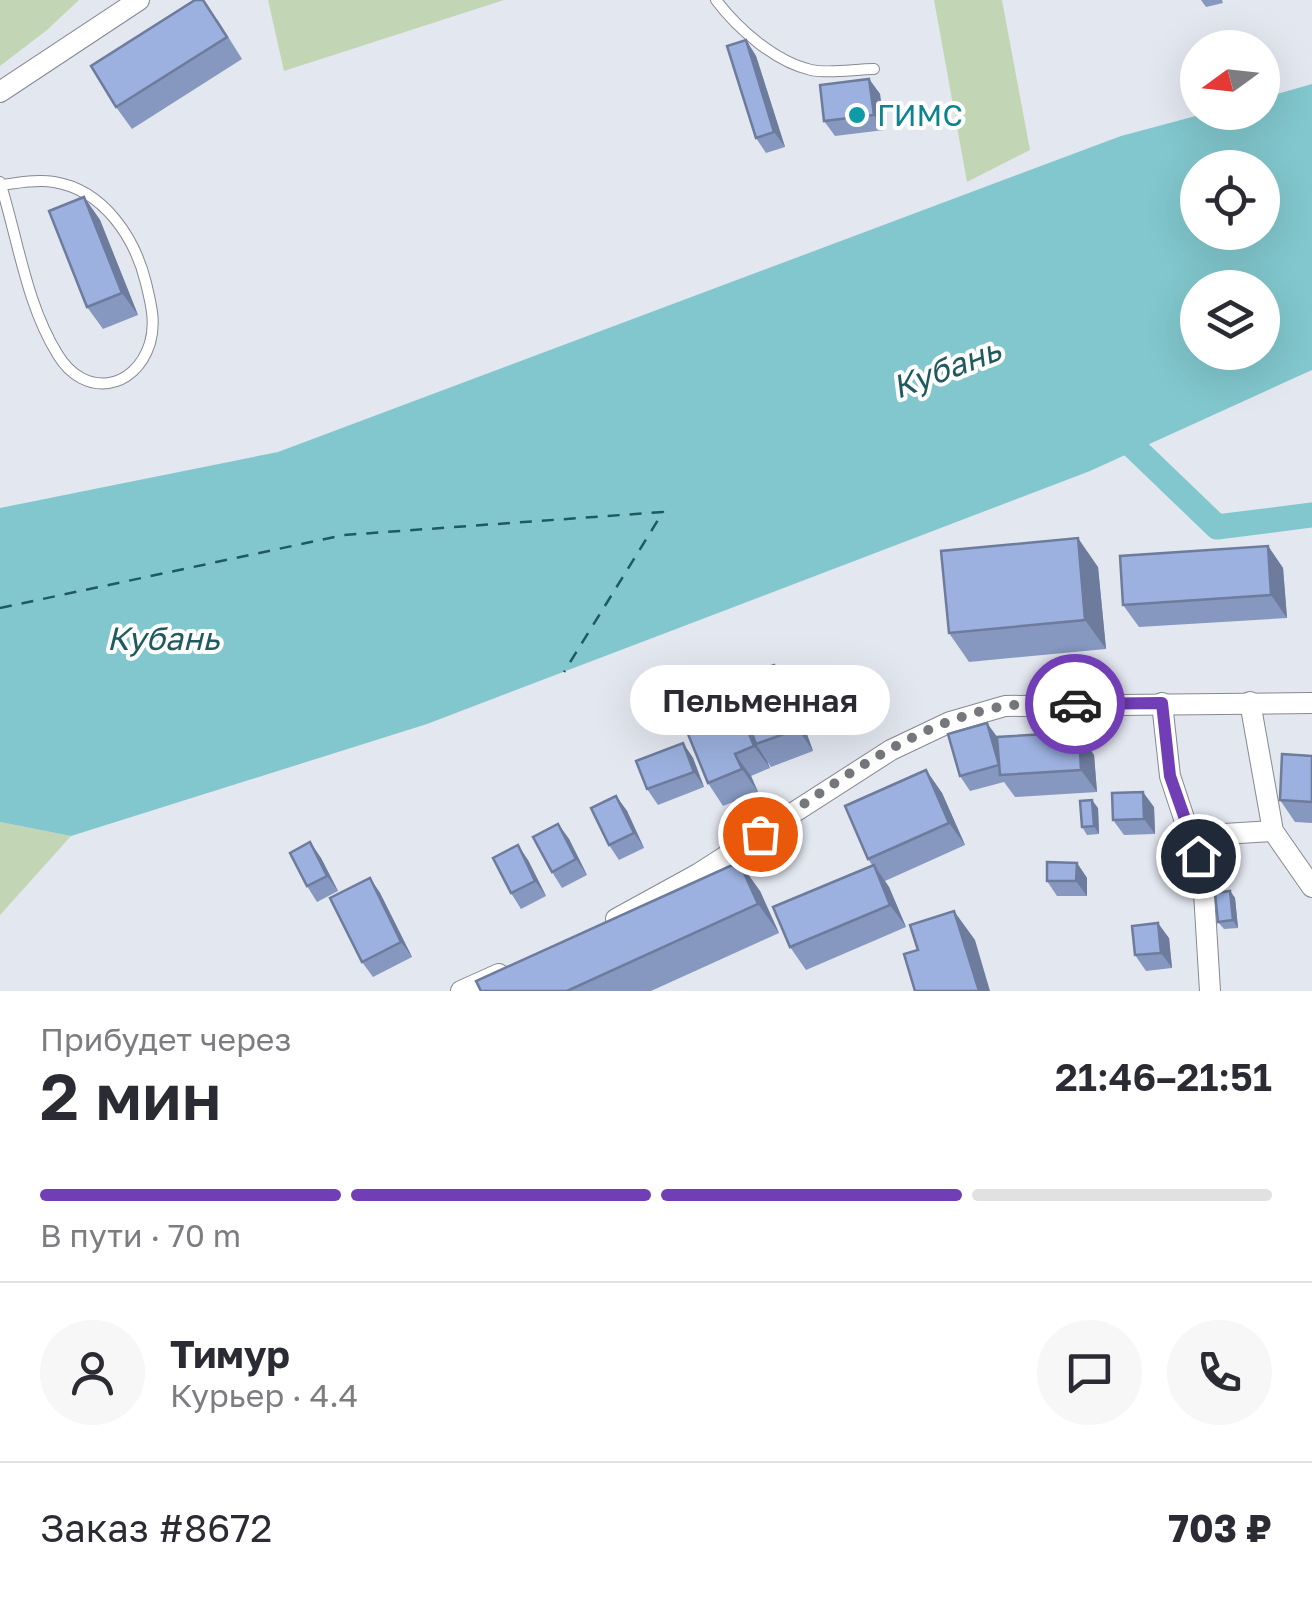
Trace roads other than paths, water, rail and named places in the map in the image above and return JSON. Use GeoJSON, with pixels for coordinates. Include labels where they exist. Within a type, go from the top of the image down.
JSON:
{"type":"FeatureCollection","features":[{"type":"Feature","properties":{"kind":"street"},"geometry":{"type":"LineString","coordinates":[[0,92],[139,0]]}},
{"type":"Feature","properties":{"kind":"street"},"geometry":{"type":"LineString","coordinates":[[1250,702],[1272,831],[1312,887]]}},
{"type":"Feature","properties":{"kind":"street"},"geometry":{"type":"LineString","coordinates":[[1162,703],[1170,776],[1203,876],[1210,991]]}},
{"type":"Feature","properties":{"kind":"street"},"geometry":{"type":"LineString","coordinates":[[595,929],[698,874],[877,759],[950,722],[1006,706],[1312,703]]}},
{"type":"Feature","properties":{"kind":"street"},"geometry":{"type":"LineString","coordinates":[[1192,836],[1272,831]]}},
{"type":"Feature","properties":{"kind":"street"},"geometry":{"type":"LineString","coordinates":[[473,989],[511,969]]}},
{"type":"Feature","properties":{"kind":"lane"},"geometry":{"type":"LineString","coordinates":[[716,0],[728,16],[778,56],[811,70],[874,69]]}},
{"type":"Feature","properties":{"kind":"lane"},"geometry":{"type":"LineString","coordinates":[[57,182],[92,198],[119,221],[144,274],[154,316],[150,345],[134,370],[117,382],[100,386],[81,378],[60,359],[42,324],[0,183],[57,182]]}},
{"type":"Feature","properties":{"kind":"water","name":"Кубань"},"geometry":{"type":"Polygon","coordinates":[[[1312,84],[1312,370],[1090,471],[427,724],[71,836],[0,822],[0,508],[278,452],[1121,136],[1180,120],[1180,130],[1280,130],[1280,93],[1312,84]]]}},
{"type":"Feature","properties":{"kind":"waterway"},"geometry":{"type":"LineString","coordinates":[[1113,427],[1217,527],[1312,515]]}},
{"type":"Feature","properties":{"kind":"place","name":"ГИМС"},"geometry":{"type":"Point","coordinates":[857,115]}},
{"type":"Feature","properties":{"kind":"place","name":"Пельменная"},"geometry":{"type":"Point","coordinates":[760,834]}}]}
